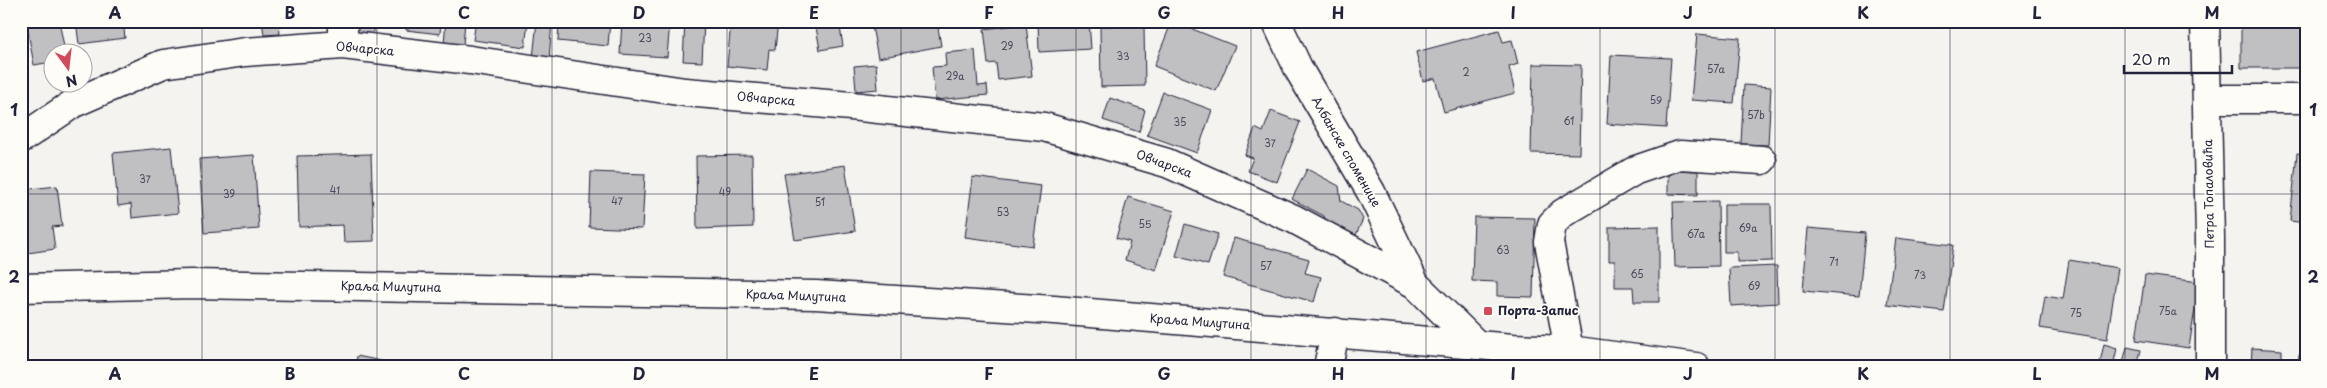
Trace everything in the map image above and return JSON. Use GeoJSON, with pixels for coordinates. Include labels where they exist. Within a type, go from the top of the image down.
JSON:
{"type":"FeatureCollection","features":[{"type":"Feature","properties":{"kind":"street","name":"Албанске споменице"},"geometry":{"type":"LineString","coordinates":[[1276,21],[1299,70],[1370,192],[1415,284]]}},
{"type":"Feature","properties":{"kind":"street","name":"Петра Топаловића"},"geometry":{"type":"LineString","coordinates":[[2206,21],[2210,367]]}},
{"type":"Feature","properties":{"kind":"street","name":"Овчарска"},"geometry":{"type":"LineString","coordinates":[[21,138],[74,103],[163,64],[245,52],[343,33],[470,60],[684,92],[851,106],[1044,127],[1167,163],[1294,219],[1415,284],[1476,344]]}},
{"type":"Feature","properties":{"kind":"street"},"geometry":{"type":"LineString","coordinates":[[2208,99],[2306,99]]}},
{"type":"Feature","properties":{"kind":"street"},"geometry":{"type":"LineString","coordinates":[[1569,350],[1548,242],[1552,224],[1563,213],[1636,170],[1680,156],[1762,160]]}},
{"type":"Feature","properties":{"kind":"street","name":"Краља Милутина"},"geometry":{"type":"LineString","coordinates":[[21,288],[192,284],[816,295],[1025,308],[1569,350],[1609,362],[1696,367]]}},
{"type":"Feature","properties":{"kind":"street"},"geometry":{"type":"LineString","coordinates":[[1328,367],[1335,332]]}},
{"type":"Feature","properties":{"kind":"building"},"geometry":{"type":"Polygon","coordinates":[[[26,21],[59,21],[63,42],[42,42],[42,64],[34,65],[26,21]]]}},
{"type":"Feature","properties":{"kind":"building"},"geometry":{"type":"Polygon","coordinates":[[[76,21],[123,21],[125,38],[79,42],[76,21]]]}},
{"type":"Feature","properties":{"kind":"building"},"geometry":{"type":"Polygon","coordinates":[[[221,21],[244,21],[221,23],[221,21]]]}},
{"type":"Feature","properties":{"kind":"building"},"geometry":{"type":"Polygon","coordinates":[[[262,21],[279,21],[280,34],[264,35],[262,21]]]}},
{"type":"Feature","properties":{"kind":"building"},"geometry":{"type":"Polygon","coordinates":[[[283,21],[325,21],[283,23],[283,21]]]}},
{"type":"Feature","properties":{"kind":"building"},"geometry":{"type":"Polygon","coordinates":[[[357,21],[376,21],[373,36],[356,32],[357,21]]]}},
{"type":"Feature","properties":{"kind":"building"},"geometry":{"type":"Polygon","coordinates":[[[407,21],[441,21],[440,34],[406,30],[407,21]]]}},
{"type":"Feature","properties":{"kind":"building"},"geometry":{"type":"Polygon","coordinates":[[[446,21],[465,21],[463,45],[444,43],[446,21]]]}},
{"type":"Feature","properties":{"kind":"building"},"geometry":{"type":"Polygon","coordinates":[[[476,21],[528,21],[525,47],[473,40],[476,21]]]}},
{"type":"Feature","properties":{"kind":"building"},"geometry":{"type":"Polygon","coordinates":[[[537,21],[552,21],[549,60],[533,58],[537,21]]]}},
{"type":"Feature","properties":{"kind":"building"},"geometry":{"type":"Polygon","coordinates":[[[559,21],[610,21],[608,46],[558,41],[559,21]]]}},
{"type":"Feature","properties":{"kind":"building"},"geometry":{"type":"Polygon","coordinates":[[[622,21],[670,21],[667,57],[620,54],[622,21]]]}},
{"type":"Feature","properties":{"kind":"building"},"geometry":{"type":"Polygon","coordinates":[[[685,21],[704,21],[702,62],[683,61],[685,21]]]}},
{"type":"Feature","properties":{"kind":"building"},"geometry":{"type":"Polygon","coordinates":[[[731,21],[778,21],[775,50],[769,49],[767,70],[727,66],[731,21]]]}},
{"type":"Feature","properties":{"kind":"building"},"geometry":{"type":"Polygon","coordinates":[[[815,21],[839,21],[843,46],[820,50],[815,21]]]}},
{"type":"Feature","properties":{"kind":"building"},"geometry":{"type":"Polygon","coordinates":[[[871,21],[937,21],[941,46],[878,58],[871,21]]]}},
{"type":"Feature","properties":{"kind":"building"},"geometry":{"type":"Polygon","coordinates":[[[1038,21],[1089,21],[1091,49],[1039,52],[1038,21]]]}},
{"type":"Feature","properties":{"kind":"building"},"geometry":{"type":"Polygon","coordinates":[[[1172,21],[1235,46],[1216,91],[1154,66],[1172,21]]]}},
{"type":"Feature","properties":{"kind":"building"},"geometry":{"type":"Polygon","coordinates":[[[2241,21],[2302,21],[2301,68],[2241,68],[2241,21]]]}},
{"type":"Feature","properties":{"kind":"building"},"geometry":{"type":"Polygon","coordinates":[[[1026,24],[1032,76],[998,80],[996,63],[988,64],[984,29],[1026,24]]]}},
{"type":"Feature","properties":{"kind":"building"},"geometry":{"type":"Polygon","coordinates":[[[1100,26],[1144,26],[1145,86],[1101,87],[1100,26]]]}},
{"type":"Feature","properties":{"kind":"building"},"geometry":{"type":"Polygon","coordinates":[[[1499,30],[1503,42],[1512,40],[1518,64],[1509,67],[1515,93],[1444,112],[1435,78],[1423,81],[1416,52],[1499,30]]]}},
{"type":"Feature","properties":{"kind":"building"},"geometry":{"type":"Polygon","coordinates":[[[1697,34],[1740,38],[1734,103],[1691,100],[1697,34]]]}},
{"type":"Feature","properties":{"kind":"building"},"geometry":{"type":"Polygon","coordinates":[[[975,50],[978,86],[987,85],[988,95],[935,100],[932,67],[946,66],[945,53],[975,50]]]}},
{"type":"Feature","properties":{"kind":"building"},"geometry":{"type":"Polygon","coordinates":[[[1611,55],[1671,58],[1666,128],[1607,124],[1611,55]]]}},
{"type":"Feature","properties":{"kind":"building"},"geometry":{"type":"Polygon","coordinates":[[[876,64],[878,89],[856,91],[854,66],[876,64]]]}},
{"type":"Feature","properties":{"kind":"building"},"geometry":{"type":"Polygon","coordinates":[[[1533,64],[1581,65],[1579,154],[1531,153],[1533,64]]]}},
{"type":"Feature","properties":{"kind":"building"},"geometry":{"type":"Polygon","coordinates":[[[21,73],[28,108],[21,110],[21,73]]]}},
{"type":"Feature","properties":{"kind":"building"},"geometry":{"type":"Polygon","coordinates":[[[1744,85],[1771,87],[1768,145],[1741,144],[1744,85]]]}},
{"type":"Feature","properties":{"kind":"building"},"geometry":{"type":"Polygon","coordinates":[[[1163,92],[1212,110],[1197,153],[1147,135],[1163,92]]]}},
{"type":"Feature","properties":{"kind":"building"},"geometry":{"type":"Polygon","coordinates":[[[1110,98],[1145,110],[1139,132],[1103,120],[1110,98]]]}},
{"type":"Feature","properties":{"kind":"building"},"geometry":{"type":"Polygon","coordinates":[[[1271,111],[1300,122],[1277,182],[1248,171],[1253,158],[1245,155],[1255,128],[1263,132],[1271,111]]]}},
{"type":"Feature","properties":{"kind":"building"},"geometry":{"type":"Polygon","coordinates":[[[171,147],[178,213],[132,218],[131,204],[118,206],[113,153],[171,147]]]}},
{"type":"Feature","properties":{"kind":"building"},"geometry":{"type":"Polygon","coordinates":[[[2297,153],[2306,154],[2306,223],[2290,221],[2297,153]]]}},
{"type":"Feature","properties":{"kind":"building"},"geometry":{"type":"Polygon","coordinates":[[[371,154],[374,241],[344,242],[343,225],[299,227],[297,156],[371,154]]]}},
{"type":"Feature","properties":{"kind":"building"},"geometry":{"type":"Polygon","coordinates":[[[254,155],[259,229],[204,233],[199,159],[254,155]]]}},
{"type":"Feature","properties":{"kind":"building"},"geometry":{"type":"Polygon","coordinates":[[[752,155],[753,227],[697,229],[696,156],[752,155]]]}},
{"type":"Feature","properties":{"kind":"building"},"geometry":{"type":"Polygon","coordinates":[[[845,165],[855,231],[795,240],[784,174],[845,165]]]}},
{"type":"Feature","properties":{"kind":"building"},"geometry":{"type":"Polygon","coordinates":[[[1307,169],[1339,186],[1341,201],[1358,210],[1363,219],[1356,235],[1326,222],[1324,216],[1292,199],[1307,169]]]}},
{"type":"Feature","properties":{"kind":"building"},"geometry":{"type":"Polygon","coordinates":[[[1668,170],[1698,171],[1698,195],[1668,194],[1668,170]]]}},
{"type":"Feature","properties":{"kind":"building"},"geometry":{"type":"Polygon","coordinates":[[[591,172],[645,174],[642,229],[589,227],[591,172]]]}},
{"type":"Feature","properties":{"kind":"building"},"geometry":{"type":"Polygon","coordinates":[[[973,177],[1041,186],[1033,246],[965,237],[973,177]]]}},
{"type":"Feature","properties":{"kind":"building"},"geometry":{"type":"Polygon","coordinates":[[[57,186],[62,226],[52,227],[55,249],[21,254],[21,190],[57,186]]]}},
{"type":"Feature","properties":{"kind":"building"},"geometry":{"type":"Polygon","coordinates":[[[1128,197],[1174,211],[1156,270],[1125,260],[1130,242],[1116,238],[1128,197]]]}},
{"type":"Feature","properties":{"kind":"building"},"geometry":{"type":"Polygon","coordinates":[[[1718,201],[1719,266],[1675,267],[1673,202],[1718,201]]]}},
{"type":"Feature","properties":{"kind":"building"},"geometry":{"type":"Polygon","coordinates":[[[1724,204],[1771,204],[1772,261],[1737,262],[1737,252],[1724,252],[1724,204]]]}},
{"type":"Feature","properties":{"kind":"building"},"geometry":{"type":"Polygon","coordinates":[[[1474,217],[1535,218],[1533,297],[1497,296],[1497,282],[1472,281],[1474,217]]]}},
{"type":"Feature","properties":{"kind":"building"},"geometry":{"type":"Polygon","coordinates":[[[1185,224],[1218,234],[1208,265],[1176,256],[1185,224]]]}},
{"type":"Feature","properties":{"kind":"building"},"geometry":{"type":"Polygon","coordinates":[[[1659,226],[1659,302],[1634,302],[1633,287],[1615,287],[1615,261],[1609,261],[1609,227],[1659,226]]]}},
{"type":"Feature","properties":{"kind":"building"},"geometry":{"type":"Polygon","coordinates":[[[1808,228],[1865,233],[1859,296],[1803,291],[1808,228]]]}},
{"type":"Feature","properties":{"kind":"building"},"geometry":{"type":"Polygon","coordinates":[[[1234,238],[1309,259],[1305,273],[1321,277],[1314,302],[1223,277],[1234,238]]]}},
{"type":"Feature","properties":{"kind":"building"},"geometry":{"type":"Polygon","coordinates":[[[1896,238],[1953,245],[1944,312],[1887,305],[1896,238]]]}},
{"type":"Feature","properties":{"kind":"building"},"geometry":{"type":"Polygon","coordinates":[[[2069,260],[2118,268],[2107,339],[2040,328],[2045,296],[2063,299],[2069,260]]]}},
{"type":"Feature","properties":{"kind":"building"},"geometry":{"type":"Polygon","coordinates":[[[1777,266],[1778,303],[1731,306],[1729,268],[1777,266]]]}},
{"type":"Feature","properties":{"kind":"building"},"geometry":{"type":"Polygon","coordinates":[[[2145,275],[2199,282],[2189,348],[2136,340],[2145,275]]]}},
{"type":"Feature","properties":{"kind":"building"},"geometry":{"type":"Polygon","coordinates":[[[21,320],[26,321],[24,337],[21,337],[21,320]]]}},
{"type":"Feature","properties":{"kind":"building"},"geometry":{"type":"Polygon","coordinates":[[[2104,344],[2117,348],[2113,367],[2099,367],[2104,344]]]}},
{"type":"Feature","properties":{"kind":"building"},"geometry":{"type":"Polygon","coordinates":[[[2127,347],[2141,350],[2137,367],[2122,367],[2127,347]]]}},
{"type":"Feature","properties":{"kind":"building"},"geometry":{"type":"Polygon","coordinates":[[[2252,348],[2282,350],[2282,367],[2251,367],[2252,348]]]}},
{"type":"Feature","properties":{"kind":"building"},"geometry":{"type":"Polygon","coordinates":[[[2299,354],[2306,354],[2306,367],[2298,367],[2299,354]]]}},
{"type":"Feature","properties":{"kind":"building"},"geometry":{"type":"Polygon","coordinates":[[[357,356],[396,364],[395,367],[355,367],[357,356]]]}},
{"type":"Feature","properties":{"kind":"building"},"geometry":{"type":"Polygon","coordinates":[[[756,361],[779,367],[755,367],[756,361]]]}},
{"type":"Feature","properties":{"kind":"place","name":"Порта-Запис"},"geometry":{"type":"Point","coordinates":[1488,311]}}]}
